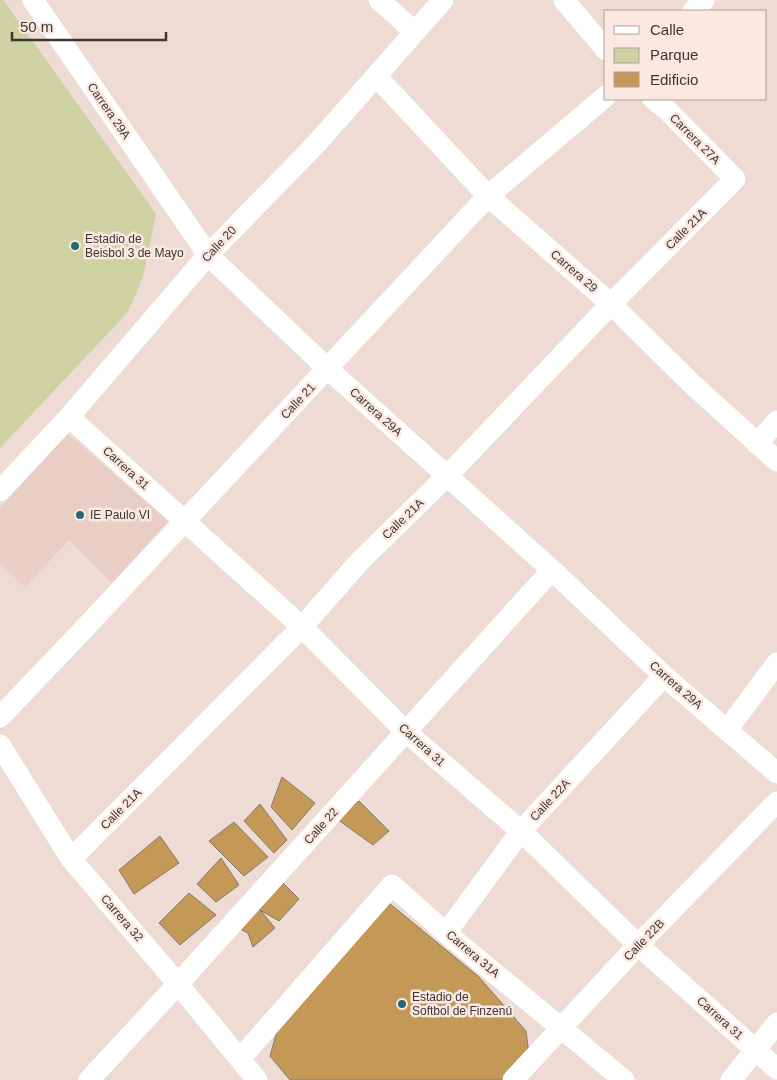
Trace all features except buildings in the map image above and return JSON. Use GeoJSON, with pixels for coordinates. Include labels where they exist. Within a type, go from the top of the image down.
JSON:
{"type":"FeatureCollection","features":[{"type":"Feature","properties":{"kind":"street","name":"Carrera 29A"},"geometry":{"type":"LineString","coordinates":[[33,0],[208,255],[328,369],[552,570],[664,676],[777,773]]}},
{"type":"Feature","properties":{"kind":"street"},"geometry":{"type":"LineString","coordinates":[[379,0],[415,32]]}},
{"type":"Feature","properties":{"kind":"street","name":"Calle 20"},"geometry":{"type":"LineString","coordinates":[[0,491],[69,417],[208,255],[317,143],[443,0]]}},
{"type":"Feature","properties":{"kind":"street"},"geometry":{"type":"LineString","coordinates":[[564,0],[604,48]]}},
{"type":"Feature","properties":{"kind":"street"},"geometry":{"type":"LineString","coordinates":[[694,10],[704,0]]}},
{"type":"Feature","properties":{"kind":"street","name":"Carrera 29"},"geometry":{"type":"LineString","coordinates":[[376,76],[488,196],[611,304],[692,384],[777,461]]}},
{"type":"Feature","properties":{"kind":"street","name":"Calle 21"},"geometry":{"type":"LineString","coordinates":[[0,717],[488,196],[604,98]]}},
{"type":"Feature","properties":{"kind":"street","name":"Carrera 27A"},"geometry":{"type":"LineString","coordinates":[[655,100],[735,179]]}},
{"type":"Feature","properties":{"kind":"street","name":"Calle 21A"},"geometry":{"type":"LineString","coordinates":[[71,859],[302,627],[360,560],[447,476],[611,304],[735,179]]}},
{"type":"Feature","properties":{"kind":"street","name":"Carrera 31"},"geometry":{"type":"LineString","coordinates":[[69,417],[302,627],[406,732],[521,831],[638,945],[777,1069]]}},
{"type":"Feature","properties":{"kind":"street"},"geometry":{"type":"LineString","coordinates":[[757,444],[777,422]]}},
{"type":"Feature","properties":{"kind":"street","name":"Calle 22"},"geometry":{"type":"LineString","coordinates":[[88,1080],[178,984],[552,570]]}},
{"type":"Feature","properties":{"kind":"street"},"geometry":{"type":"LineString","coordinates":[[727,730],[777,663]]}},
{"type":"Feature","properties":{"kind":"street","name":"Calle 22A"},"geometry":{"type":"LineString","coordinates":[[446,933],[521,831],[664,676]]}},
{"type":"Feature","properties":{"kind":"street","name":"Carrera 32"},"geometry":{"type":"LineString","coordinates":[[0,745],[71,859],[257,1080]]}},
{"type":"Feature","properties":{"kind":"street","name":"Calle 22B"},"geometry":{"type":"LineString","coordinates":[[513,1080],[638,945],[777,802]]}},
{"type":"Feature","properties":{"kind":"street","name":"Carrera 31A"},"geometry":{"type":"LineString","coordinates":[[240,1059],[392,885],[446,933],[624,1080]]}},
{"type":"Feature","properties":{"kind":"street"},"geometry":{"type":"LineString","coordinates":[[730,1080],[777,1023]]}},
{"type":"Feature","properties":{"kind":"shaded area","name":"IE Paulo VI"},"geometry":{"type":"Polygon","coordinates":[[[68,434],[168,521],[112,583],[69,540],[25,587],[0,563],[0,508],[68,434]]]}},
{"type":"Feature","properties":{"kind":"green space","name":"Estadio de Beisbol 3 de Mayo"},"geometry":{"type":"Polygon","coordinates":[[[0,0],[3,0],[156,214],[143,277],[128,312],[0,448],[0,0]]]}},
{"type":"Feature","properties":{"kind":"place","name":"Estadio de Beisbol 3 de Mayo"},"geometry":{"type":"Point","coordinates":[75,246]}},
{"type":"Feature","properties":{"kind":"place","name":"IE Paulo VI"},"geometry":{"type":"Point","coordinates":[80,515]}},
{"type":"Feature","properties":{"kind":"place","name":"Estadio de Softbol de Finzenú"},"geometry":{"type":"Point","coordinates":[402,1004]}}]}
